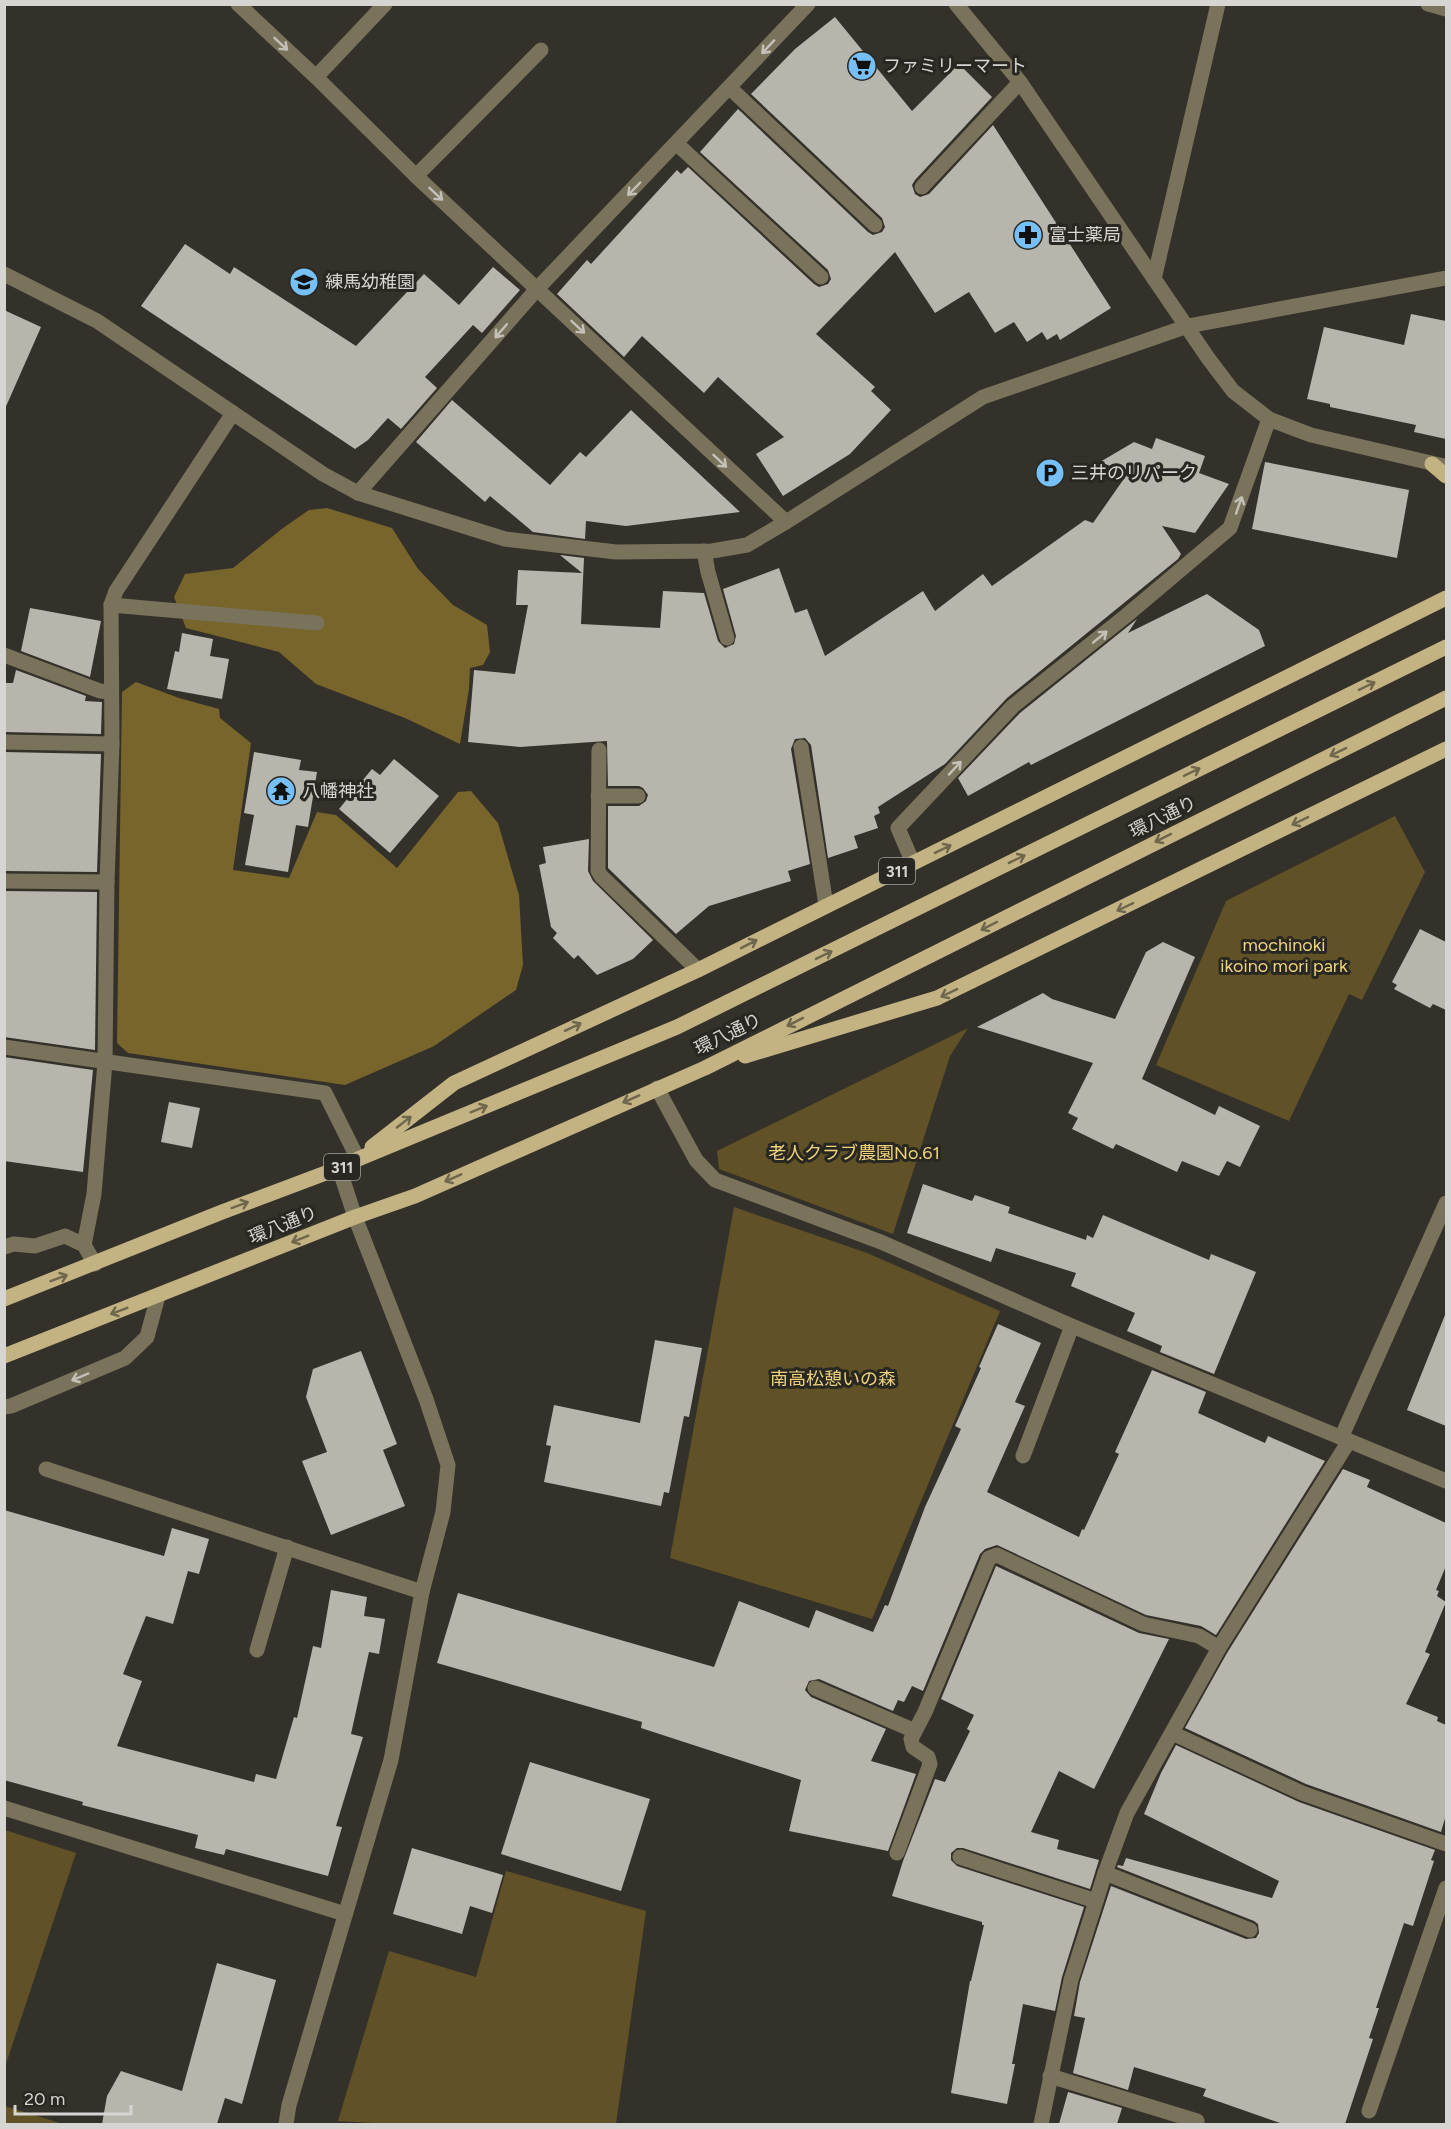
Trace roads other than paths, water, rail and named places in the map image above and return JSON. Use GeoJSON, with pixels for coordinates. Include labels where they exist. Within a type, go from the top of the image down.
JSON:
{"type":"FeatureCollection","features":[{"type":"Feature","properties":{"kind":"main road"},"geometry":{"type":"LineString","coordinates":[[1439,465],[1446,476]]}},
{"type":"Feature","properties":{"kind":"main road","name":"311"},"geometry":{"type":"LineString","coordinates":[[358,1159],[454,1083],[698,970],[1446,598]]}},
{"type":"Feature","properties":{"kind":"main road","name":"環八通り"},"geometry":{"type":"LineString","coordinates":[[4,1299],[339,1168],[677,1027],[1446,647]]}},
{"type":"Feature","properties":{"kind":"main road","name":"環八通り"},"geometry":{"type":"LineString","coordinates":[[4,1356],[355,1217],[415,1196],[705,1068],[1446,698]]}},
{"type":"Feature","properties":{"kind":"main road"},"geometry":{"type":"LineString","coordinates":[[705,1068],[937,999],[1446,749]]}},
{"type":"Feature","properties":{"kind":"street"},"geometry":{"type":"LineString","coordinates":[[237,4],[316,77],[416,176],[786,522]]}},
{"type":"Feature","properties":{"kind":"street"},"geometry":{"type":"LineString","coordinates":[[316,77],[385,4]]}},
{"type":"Feature","properties":{"kind":"street"},"geometry":{"type":"LineString","coordinates":[[358,493],[537,289],[808,4]]}},
{"type":"Feature","properties":{"kind":"street"},"geometry":{"type":"LineString","coordinates":[[956,4],[1020,82],[1233,391],[1269,418],[1311,435],[1439,465]]}},
{"type":"Feature","properties":{"kind":"street"},"geometry":{"type":"LineString","coordinates":[[1154,279],[1218,4]]}},
{"type":"Feature","properties":{"kind":"street"},"geometry":{"type":"LineString","coordinates":[[1428,4],[1446,9]]}},
{"type":"Feature","properties":{"kind":"street"},"geometry":{"type":"LineString","coordinates":[[416,176],[541,50]]}},
{"type":"Feature","properties":{"kind":"street"},"geometry":{"type":"LineString","coordinates":[[922,187],[1020,82]]}},
{"type":"Feature","properties":{"kind":"street"},"geometry":{"type":"LineString","coordinates":[[730,88],[875,225]]}},
{"type":"Feature","properties":{"kind":"street"},"geometry":{"type":"LineString","coordinates":[[677,144],[821,277]]}},
{"type":"Feature","properties":{"kind":"street"},"geometry":{"type":"LineString","coordinates":[[4,274],[97,321],[323,474],[358,493],[505,539],[616,552],[704,551],[747,545],[983,397],[1188,326],[1446,278]]}},
{"type":"Feature","properties":{"kind":"street"},"geometry":{"type":"LineString","coordinates":[[84,1245],[94,1194],[105,1062],[107,882],[112,744],[111,605],[116,591],[233,413]]}},
{"type":"Feature","properties":{"kind":"street"},"geometry":{"type":"LineString","coordinates":[[913,863],[898,828],[1013,706],[1127,615],[1230,528],[1269,418]]}},
{"type":"Feature","properties":{"kind":"street"},"geometry":{"type":"LineString","coordinates":[[704,551],[727,638]]}},
{"type":"Feature","properties":{"kind":"street"},"geometry":{"type":"LineString","coordinates":[[111,605],[317,623]]}},
{"type":"Feature","properties":{"kind":"street"},"geometry":{"type":"LineString","coordinates":[[4,655],[100,691],[111,692]]}},
{"type":"Feature","properties":{"kind":"street"},"geometry":{"type":"LineString","coordinates":[[4,742],[112,744]]}},
{"type":"Feature","properties":{"kind":"street"},"geometry":{"type":"LineString","coordinates":[[801,747],[826,905]]}},
{"type":"Feature","properties":{"kind":"street"},"geometry":{"type":"LineString","coordinates":[[599,750],[598,871],[698,970]]}},
{"type":"Feature","properties":{"kind":"street"},"geometry":{"type":"LineString","coordinates":[[598,796],[638,796]]}},
{"type":"Feature","properties":{"kind":"street"},"geometry":{"type":"LineString","coordinates":[[4,881],[107,882]]}},
{"type":"Feature","properties":{"kind":"street"},"geometry":{"type":"LineString","coordinates":[[4,1047],[325,1093],[358,1159]]}},
{"type":"Feature","properties":{"kind":"street"},"geometry":{"type":"LineString","coordinates":[[657,1088],[696,1160],[715,1180],[881,1242],[1072,1326],[1446,1480]]}},
{"type":"Feature","properties":{"kind":"street"},"geometry":{"type":"LineString","coordinates":[[286,2124],[289,2104],[391,1760],[422,1592],[443,1512],[448,1465],[422,1388],[355,1217],[339,1168]]}},
{"type":"Feature","properties":{"kind":"street"},"geometry":{"type":"LineString","coordinates":[[1041,2124],[1071,1980],[1127,1813],[1219,1648],[1345,1439],[1446,1203]]}},
{"type":"Feature","properties":{"kind":"street"},"geometry":{"type":"LineString","coordinates":[[4,1247],[14,1244],[35,1246],[65,1236],[84,1245],[95,1264]]}},
{"type":"Feature","properties":{"kind":"street"},"geometry":{"type":"LineString","coordinates":[[4,1407],[125,1358],[147,1337],[158,1296]]}},
{"type":"Feature","properties":{"kind":"street"},"geometry":{"type":"LineString","coordinates":[[1023,1456],[1072,1326]]}},
{"type":"Feature","properties":{"kind":"street"},"geometry":{"type":"LineString","coordinates":[[46,1469],[422,1592]]}},
{"type":"Feature","properties":{"kind":"street"},"geometry":{"type":"LineString","coordinates":[[257,1650],[287,1547]]}},
{"type":"Feature","properties":{"kind":"street"},"geometry":{"type":"LineString","coordinates":[[897,1853],[930,1764],[928,1757],[913,1748],[911,1744],[915,1731],[993,1555],[1143,1624],[1199,1636],[1219,1648]]}},
{"type":"Feature","properties":{"kind":"street"},"geometry":{"type":"LineString","coordinates":[[815,1688],[915,1731]]}},
{"type":"Feature","properties":{"kind":"street"},"geometry":{"type":"LineString","coordinates":[[1172,1733],[1302,1793],[1446,1844]]}},
{"type":"Feature","properties":{"kind":"street"},"geometry":{"type":"LineString","coordinates":[[4,1808],[345,1914]]}},
{"type":"Feature","properties":{"kind":"street"},"geometry":{"type":"LineString","coordinates":[[960,1857],[1096,1901]]}},
{"type":"Feature","properties":{"kind":"street"},"geometry":{"type":"LineString","coordinates":[[1105,1873],[1250,1930]]}},
{"type":"Feature","properties":{"kind":"street"},"geometry":{"type":"LineString","coordinates":[[1369,2110],[1446,1888]]}},
{"type":"Feature","properties":{"kind":"street"},"geometry":{"type":"LineString","coordinates":[[1050,2076],[1197,2121]]}},
{"type":"Feature","properties":{"kind":"place","name":"ファミリーマート"},"geometry":{"type":"Point","coordinates":[862,66]}},
{"type":"Feature","properties":{"kind":"place","name":"富士薬局"},"geometry":{"type":"Point","coordinates":[1028,235]}},
{"type":"Feature","properties":{"kind":"place","name":"練馬幼稚園"},"geometry":{"type":"Point","coordinates":[304,282]}},
{"type":"Feature","properties":{"kind":"place","name":"三井のリパーク"},"geometry":{"type":"Point","coordinates":[1050,473]}},
{"type":"Feature","properties":{"kind":"place","name":"八幡神社"},"geometry":{"type":"Point","coordinates":[281,791]}},
{"type":"Feature","properties":{"kind":"park label","name":"mochinoki ikoino mori park"},"geometry":{"type":"Point","coordinates":[1284,955]}},
{"type":"Feature","properties":{"kind":"park label","name":"老人クラブ農園No.61"},"geometry":{"type":"Point","coordinates":[854,1153]}},
{"type":"Feature","properties":{"kind":"park label","name":"南高松憩いの森"},"geometry":{"type":"Point","coordinates":[833,1379]}}]}
